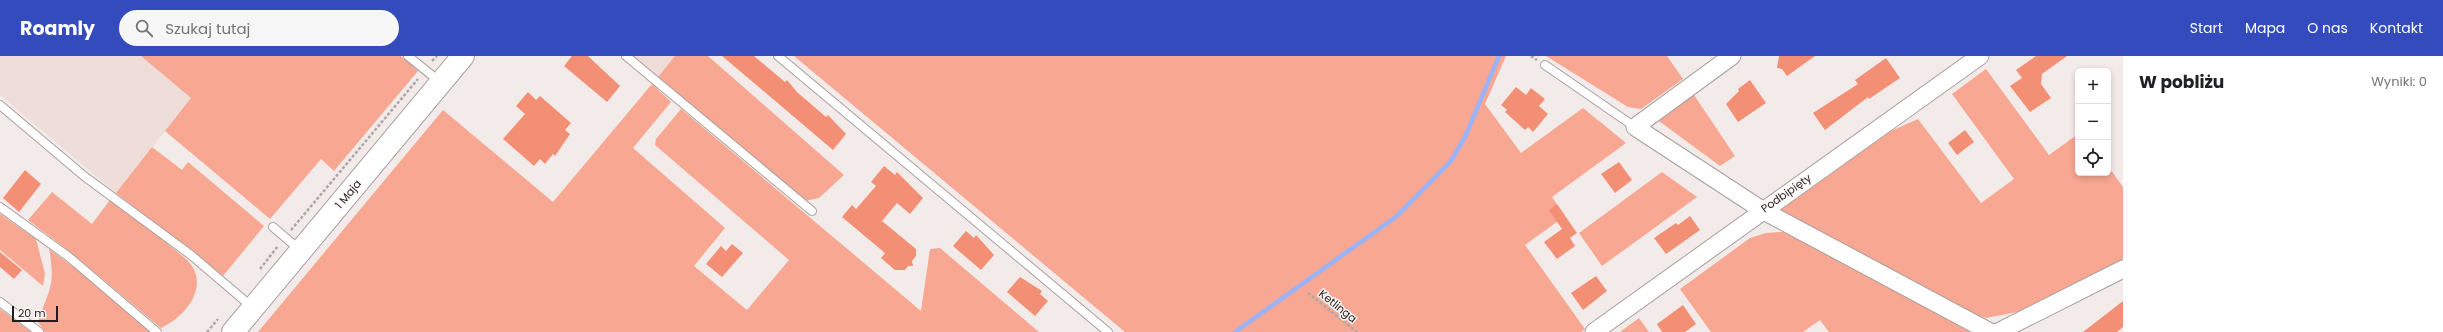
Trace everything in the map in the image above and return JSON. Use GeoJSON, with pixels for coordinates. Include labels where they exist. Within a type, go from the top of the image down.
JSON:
{"type":"FeatureCollection","features":[{"type":"Feature","properties":{"kind":"main road","name":"1 Maja"},"geometry":{"type":"LineString","coordinates":[[226,324],[253,308],[293,244],[433,76],[463,56]]}},
{"type":"Feature","properties":{"kind":"street"},"geometry":{"type":"LineString","coordinates":[[1732,56],[1635,126],[1762,210],[1990,332]]}},
{"type":"Feature","properties":{"kind":"street","name":"Podbipięty"},"geometry":{"type":"LineString","coordinates":[[1594,332],[1762,210],[1980,56]]}},
{"type":"Feature","properties":{"kind":"street"},"geometry":{"type":"LineString","coordinates":[[1998,332],[2123,270]]}},
{"type":"Feature","properties":{"kind":"lane"},"geometry":{"type":"LineString","coordinates":[[408,56],[433,76]]}},
{"type":"Feature","properties":{"kind":"lane"},"geometry":{"type":"LineString","coordinates":[[626,56],[812,211]]}},
{"type":"Feature","properties":{"kind":"lane"},"geometry":{"type":"LineString","coordinates":[[778,56],[1108,332]]}},
{"type":"Feature","properties":{"kind":"lane"},"geometry":{"type":"LineString","coordinates":[[1545,65],[1635,126]]}},
{"type":"Feature","properties":{"kind":"lane"},"geometry":{"type":"LineString","coordinates":[[0,105],[84,176],[191,255],[253,308]]}},
{"type":"Feature","properties":{"kind":"lane"},"geometry":{"type":"LineString","coordinates":[[0,207],[69,257],[157,332]]}},
{"type":"Feature","properties":{"kind":"lane"},"geometry":{"type":"LineString","coordinates":[[273,227],[293,244]]}},
{"type":"Feature","properties":{"kind":"lane"},"geometry":{"type":"LineString","coordinates":[[0,302],[39,332]]}},
{"type":"Feature","properties":{"kind":"path"},"geometry":{"type":"LineString","coordinates":[[257,272],[293,244],[433,76],[437,56]]}},
{"type":"Feature","properties":{"kind":"path","name":"Ketlinga"},"geometry":{"type":"LineString","coordinates":[[1308,293],[1357,332]]}},
{"type":"Feature","properties":{"kind":"path"},"geometry":{"type":"LineString","coordinates":[[207,332],[226,324]]}},
{"type":"Feature","properties":{"kind":"shaded area"},"geometry":{"type":"Polygon","coordinates":[[[0,56],[141,56],[191,98],[116,193],[0,95],[0,56]]]}},
{"type":"Feature","properties":{"kind":"shaded area"},"geometry":{"type":"Polygon","coordinates":[[[141,56],[401,56],[418,71],[334,171],[321,159],[270,219],[165,131],[191,98],[141,56]]]}},
{"type":"Feature","properties":{"kind":"shaded area"},"geometry":{"type":"Polygon","coordinates":[[[633,56],[675,56],[658,77],[633,56]]]}},
{"type":"Feature","properties":{"kind":"shaded area"},"geometry":{"type":"Polygon","coordinates":[[[675,56],[708,56],[844,175],[819,198],[805,201],[658,77],[675,56]]]}},
{"type":"Feature","properties":{"kind":"shaded area"},"geometry":{"type":"Polygon","coordinates":[[[794,56],[1506,56],[1485,104],[1521,153],[1583,108],[1626,143],[1552,197],[1565,216],[1525,245],[1585,329],[1581,332],[1125,332],[794,56]]]}},
{"type":"Feature","properties":{"kind":"shaded area"},"geometry":{"type":"Polygon","coordinates":[[[1546,56],[1667,56],[1683,79],[1641,109],[1628,107],[1546,56]]]}},
{"type":"Feature","properties":{"kind":"shaded area"},"geometry":{"type":"Polygon","coordinates":[[[1986,69],[2049,155],[2075,136],[2075,176],[2111,176],[2111,170],[2123,187],[2123,263],[2017,312],[1986,318],[1963,311],[1781,210],[1779,205],[1882,135],[1918,119],[1981,203],[2014,179],[1952,94],[1986,69]]]}},
{"type":"Feature","properties":{"kind":"shaded area"},"geometry":{"type":"Polygon","coordinates":[[[652,84],[671,102],[633,148],[725,228],[694,266],[747,310],[789,260],[655,145],[656,139],[681,109],[921,311],[930,249],[940,248],[1039,332],[258,332],[443,110],[553,202],[652,84]]]}},
{"type":"Feature","properties":{"kind":"shaded area"},"geometry":{"type":"Polygon","coordinates":[[[1694,95],[1735,156],[1720,166],[1659,121],[1694,95]]]}},
{"type":"Feature","properties":{"kind":"shaded area"},"geometry":{"type":"Polygon","coordinates":[[[152,147],[182,170],[188,162],[264,226],[223,276],[116,193],[152,147]]]}},
{"type":"Feature","properties":{"kind":"shaded area"},"geometry":{"type":"Polygon","coordinates":[[[1662,172],[1697,197],[1602,266],[1579,233],[1662,172]]]}},
{"type":"Feature","properties":{"kind":"shaded area"},"geometry":{"type":"Polygon","coordinates":[[[52,192],[92,224],[110,200],[131,214],[186,259],[193,269],[197,279],[196,289],[193,298],[180,316],[161,328],[69,251],[28,220],[52,192]]]}},
{"type":"Feature","properties":{"kind":"shaded area"},"geometry":{"type":"Polygon","coordinates":[[[0,214],[36,239],[45,274],[43,286],[0,250],[0,214]]]}},
{"type":"Feature","properties":{"kind":"shaded area"},"geometry":{"type":"Polygon","coordinates":[[[1791,231],[1967,328],[1969,332],[1829,332],[1820,320],[1803,332],[1711,332],[1680,289],[1750,238],[1766,233],[1791,231]]]}},
{"type":"Feature","properties":{"kind":"shaded area"},"geometry":{"type":"Polygon","coordinates":[[[49,249],[83,274],[150,332],[45,332],[38,322],[50,287],[52,272],[49,249]]]}},
{"type":"Feature","properties":{"kind":"shaded area"},"geometry":{"type":"Polygon","coordinates":[[[0,309],[31,332],[0,332],[0,309]]]}},
{"type":"Feature","properties":{"kind":"shaded area"},"geometry":{"type":"Polygon","coordinates":[[[1639,318],[1649,332],[1620,332],[1639,318]]]}},
{"type":"Feature","properties":{"kind":"building"},"geometry":{"type":"Polygon","coordinates":[[[572,56],[588,56],[620,86],[607,102],[564,66],[572,56]]]}},
{"type":"Feature","properties":{"kind":"building"},"geometry":{"type":"Polygon","coordinates":[[[722,56],[754,56],[785,82],[787,80],[797,92],[826,117],[828,115],[846,134],[833,150],[722,56]]]}},
{"type":"Feature","properties":{"kind":"building"},"geometry":{"type":"Polygon","coordinates":[[[1779,56],[1815,56],[1787,76],[1782,69],[1777,68],[1779,56]]]}},
{"type":"Feature","properties":{"kind":"building"},"geometry":{"type":"Polygon","coordinates":[[[2036,56],[2067,56],[2042,74],[2041,84],[2051,98],[2030,112],[2010,86],[2022,78],[2016,70],[2036,56]]]}},
{"type":"Feature","properties":{"kind":"building"},"geometry":{"type":"Polygon","coordinates":[[[1886,58],[1900,78],[1869,99],[1868,97],[1825,130],[1813,113],[1858,84],[1855,80],[1886,58]]]}},
{"type":"Feature","properties":{"kind":"building"},"geometry":{"type":"Polygon","coordinates":[[[1750,80],[1766,103],[1738,122],[1726,104],[1739,91],[1738,89],[1750,80]]]}},
{"type":"Feature","properties":{"kind":"building"},"geometry":{"type":"Polygon","coordinates":[[[1516,87],[1526,95],[1531,88],[1545,99],[1539,106],[1548,114],[1533,132],[1528,127],[1525,130],[1505,112],[1507,110],[1501,105],[1516,87]]]}},
{"type":"Feature","properties":{"kind":"building"},"geometry":{"type":"Polygon","coordinates":[[[528,92],[536,100],[540,96],[571,123],[565,130],[570,134],[555,156],[553,154],[545,164],[540,159],[534,166],[503,139],[525,114],[516,106],[528,92]]]}},
{"type":"Feature","properties":{"kind":"building"},"geometry":{"type":"Polygon","coordinates":[[[1965,130],[1974,142],[1957,155],[1948,143],[1965,130]]]}},
{"type":"Feature","properties":{"kind":"building"},"geometry":{"type":"Polygon","coordinates":[[[1619,162],[1632,180],[1615,193],[1601,174],[1619,162]]]}},
{"type":"Feature","properties":{"kind":"building"},"geometry":{"type":"Polygon","coordinates":[[[884,166],[895,175],[897,172],[923,198],[910,214],[897,203],[882,221],[916,249],[916,256],[912,261],[913,266],[908,266],[905,270],[895,270],[881,258],[885,253],[842,217],[852,205],[856,209],[876,186],[871,182],[884,166]]]}},
{"type":"Feature","properties":{"kind":"building"},"geometry":{"type":"Polygon","coordinates":[[[25,170],[41,184],[19,212],[3,198],[25,170]]]}},
{"type":"Feature","properties":{"kind":"building"},"geometry":{"type":"Polygon","coordinates":[[[1557,204],[1577,233],[1570,238],[1575,246],[1557,259],[1544,242],[1562,229],[1549,210],[1557,204]]]}},
{"type":"Feature","properties":{"kind":"building"},"geometry":{"type":"Polygon","coordinates":[[[1690,216],[1700,230],[1666,254],[1654,238],[1676,223],[1678,225],[1690,216]]]}},
{"type":"Feature","properties":{"kind":"building"},"geometry":{"type":"Polygon","coordinates":[[[966,231],[974,238],[976,235],[994,255],[981,270],[953,246],[966,231]]]}},
{"type":"Feature","properties":{"kind":"building"},"geometry":{"type":"Polygon","coordinates":[[[732,244],[743,253],[722,277],[706,264],[721,246],[726,251],[732,244]]]}},
{"type":"Feature","properties":{"kind":"building"},"geometry":{"type":"Polygon","coordinates":[[[0,252],[22,270],[14,279],[0,267],[0,252]]]}},
{"type":"Feature","properties":{"kind":"building"},"geometry":{"type":"Polygon","coordinates":[[[1596,276],[1607,291],[1583,310],[1571,293],[1596,276]]]}},
{"type":"Feature","properties":{"kind":"building"},"geometry":{"type":"Polygon","coordinates":[[[1020,277],[1042,291],[1040,294],[1048,301],[1035,316],[1007,292],[1020,277]]]}},
{"type":"Feature","properties":{"kind":"building"},"geometry":{"type":"Polygon","coordinates":[[[2123,301],[2123,327],[2117,332],[2083,332],[2123,301]]]}},
{"type":"Feature","properties":{"kind":"building"},"geometry":{"type":"Polygon","coordinates":[[[1683,305],[1696,324],[1685,332],[1662,332],[1657,324],[1683,305]]]}},
{"type":"Feature","properties":{"kind":"waterway"},"geometry":{"type":"LineString","coordinates":[[1235,332],[1397,216],[1451,161],[1465,137],[1499,56]]}}]}
